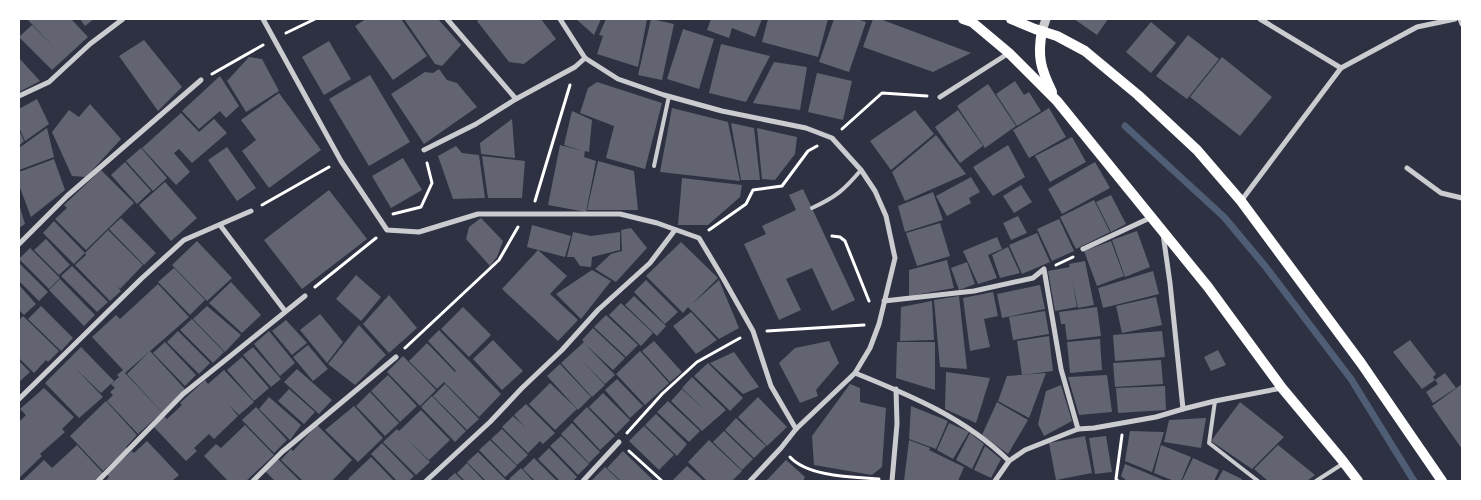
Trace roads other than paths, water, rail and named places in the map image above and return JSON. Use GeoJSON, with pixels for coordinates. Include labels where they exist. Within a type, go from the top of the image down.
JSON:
{"type":"FeatureCollection","features":[{"type":"Feature","properties":{"kind":"main road"},"geometry":{"type":"LineString","coordinates":[[963,19],[972,22],[1009,53],[1057,101],[1208,287],[1282,388],[1358,481]]}},
{"type":"Feature","properties":{"kind":"main road"},"geometry":{"type":"LineString","coordinates":[[1011,19],[1057,36],[1085,50],[1138,95],[1197,150],[1241,201],[1361,363],[1442,481]]}},
{"type":"Feature","properties":{"kind":"main road"},"geometry":{"type":"LineString","coordinates":[[1042,31],[1039,48],[1040,64],[1057,101]]}},
{"type":"Feature","properties":{"kind":"street"},"geometry":{"type":"LineString","coordinates":[[19,96],[49,82],[90,44],[123,19]]}},
{"type":"Feature","properties":{"kind":"street"},"geometry":{"type":"LineString","coordinates":[[263,19],[340,161],[387,230],[419,232],[478,214],[620,214],[657,223],[699,238],[724,278],[753,331],[770,386],[796,429]]}},
{"type":"Feature","properties":{"kind":"street"},"geometry":{"type":"LineString","coordinates":[[447,19],[516,99]]}},
{"type":"Feature","properties":{"kind":"street"},"geometry":{"type":"LineString","coordinates":[[560,19],[585,58],[618,79],[722,111],[806,128],[832,138],[861,170],[875,192],[886,216],[895,258],[879,324],[870,348],[856,373],[796,429],[782,448],[750,481]]}},
{"type":"Feature","properties":{"kind":"street"},"geometry":{"type":"LineString","coordinates":[[1042,31],[1046,19]]}},
{"type":"Feature","properties":{"kind":"street"},"geometry":{"type":"LineString","coordinates":[[1260,19],[1341,68]]}},
{"type":"Feature","properties":{"kind":"street"},"geometry":{"type":"LineString","coordinates":[[1241,201],[1341,68],[1417,28],[1455,19]]}},
{"type":"Feature","properties":{"kind":"street"},"geometry":{"type":"LineString","coordinates":[[1460,19],[1462,24]]}},
{"type":"Feature","properties":{"kind":"street"},"geometry":{"type":"LineString","coordinates":[[940,97],[1009,53]]}},
{"type":"Feature","properties":{"kind":"street"},"geometry":{"type":"LineString","coordinates":[[424,150],[476,124],[516,99],[575,67],[585,58]]}},
{"type":"Feature","properties":{"kind":"street"},"geometry":{"type":"LineString","coordinates":[[19,244],[66,196],[202,80]]}},
{"type":"Feature","properties":{"kind":"street"},"geometry":{"type":"LineString","coordinates":[[1407,168],[1441,193],[1462,198]]}},
{"type":"Feature","properties":{"kind":"street"},"geometry":{"type":"LineString","coordinates":[[19,399],[141,279],[184,240],[251,211]]}},
{"type":"Feature","properties":{"kind":"street"},"geometry":{"type":"LineString","coordinates":[[1083,249],[1152,217]]}},
{"type":"Feature","properties":{"kind":"street"},"geometry":{"type":"LineString","coordinates":[[220,225],[285,311]]}},
{"type":"Feature","properties":{"kind":"street"},"geometry":{"type":"LineString","coordinates":[[426,481],[490,422],[562,350],[598,310],[650,263],[675,230]]}},
{"type":"Feature","properties":{"kind":"street"},"geometry":{"type":"LineString","coordinates":[[1162,231],[1170,283],[1183,409]]}},
{"type":"Feature","properties":{"kind":"street"},"geometry":{"type":"LineString","coordinates":[[884,300],[974,291],[1033,278],[1044,269],[1061,369],[1078,429]]}},
{"type":"Feature","properties":{"kind":"street"},"geometry":{"type":"LineString","coordinates":[[98,481],[183,394],[305,296]]}},
{"type":"Feature","properties":{"kind":"street"},"geometry":{"type":"LineString","coordinates":[[253,481],[282,452],[396,357]]}},
{"type":"Feature","properties":{"kind":"street"},"geometry":{"type":"LineString","coordinates":[[856,373],[896,389],[971,429],[1009,461]]}},
{"type":"Feature","properties":{"kind":"street"},"geometry":{"type":"LineString","coordinates":[[995,481],[1009,461],[1025,450],[1078,429],[1156,417],[1215,401],[1282,388]]}},
{"type":"Feature","properties":{"kind":"street"},"geometry":{"type":"LineString","coordinates":[[892,480],[897,424],[896,389]]}},
{"type":"Feature","properties":{"kind":"street"},"geometry":{"type":"LineString","coordinates":[[584,481],[619,442]]}},
{"type":"Feature","properties":{"kind":"lane"},"geometry":{"type":"LineString","coordinates":[[654,166],[669,96]]}},
{"type":"Feature","properties":{"kind":"lane"},"geometry":{"type":"LineString","coordinates":[[812,208],[841,192],[861,170]]}},
{"type":"Feature","properties":{"kind":"lane"},"geometry":{"type":"LineString","coordinates":[[1215,401],[1209,443],[1258,481]]}},
{"type":"Feature","properties":{"kind":"lane"},"geometry":{"type":"LineString","coordinates":[[1316,481],[1344,463]]}},
{"type":"Feature","properties":{"kind":"waterway"},"geometry":{"type":"LineString","coordinates":[[1125,126],[1224,217],[1265,266],[1351,379],[1414,481]]}}]}
